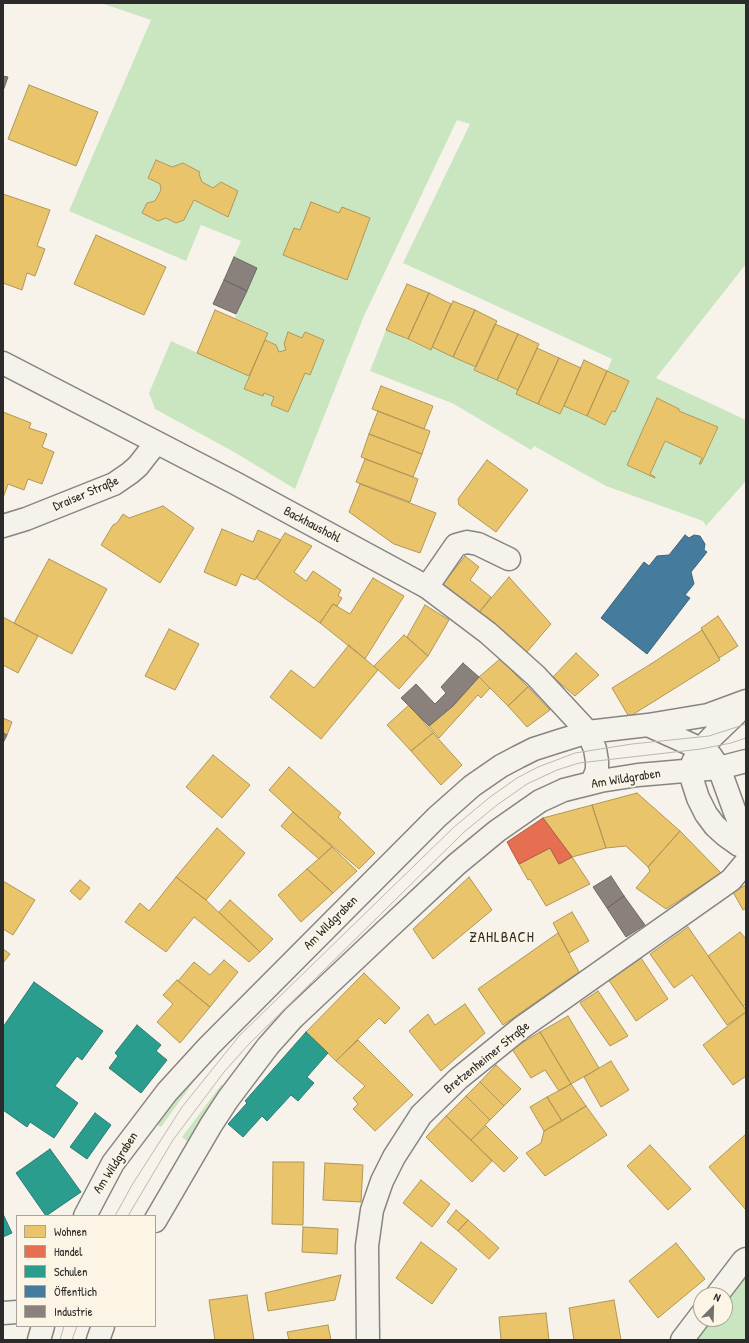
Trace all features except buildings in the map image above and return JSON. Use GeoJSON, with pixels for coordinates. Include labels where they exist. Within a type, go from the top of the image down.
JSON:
{"type":"FeatureCollection","features":[{"type":"Feature","properties":{"kind":"street","name":"Backhaushohl"},"geometry":{"type":"LineString","coordinates":[[3,363],[427,587],[488,633],[536,676],[588,732],[596,749],[597,761],[592,783]]}},
{"type":"Feature","properties":{"kind":"street","name":"Draiser Straße"},"geometry":{"type":"LineString","coordinates":[[3,526],[26,519],[114,484],[130,474],[156,443]]}},
{"type":"Feature","properties":{"kind":"street"},"geometry":{"type":"LineString","coordinates":[[427,587],[456,545],[467,542],[478,544],[509,559]]}},
{"type":"Feature","properties":{"kind":"street","name":"Am Wildgraben"},"geometry":{"type":"LineString","coordinates":[[86,1215],[113,1163],[167,1092],[209,1046],[437,817],[472,786],[502,766],[534,749],[588,732],[648,726],[708,715],[746,701]]}},
{"type":"Feature","properties":{"kind":"street"},"geometry":{"type":"LineString","coordinates":[[746,705],[701,749],[689,770],[698,798],[711,820],[730,840],[746,848]]}},
{"type":"Feature","properties":{"kind":"street"},"geometry":{"type":"LineString","coordinates":[[648,726],[701,749],[711,756],[720,768],[746,838]]}},
{"type":"Feature","properties":{"kind":"street","name":"Am Wildgraben"},"geometry":{"type":"LineString","coordinates":[[156,1219],[211,1124],[268,1046],[293,1018],[457,864],[497,831],[530,808],[564,790],[592,783],[638,775],[720,768],[746,761]]}},
{"type":"Feature","properties":{"kind":"street","name":"Bretzenheimer Straße"},"geometry":{"type":"LineString","coordinates":[[368,1340],[367,1246],[372,1210],[382,1181],[394,1157],[421,1115],[458,1079],[521,1028],[730,880],[746,862]]}},
{"type":"Feature","properties":{"kind":"street"},"geometry":{"type":"LineString","coordinates":[[723,1287],[746,1259]]}},
{"type":"Feature","properties":{"kind":"street"},"geometry":{"type":"LineString","coordinates":[[3,1313],[16,1312]]}},
{"type":"Feature","properties":{"kind":"street"},"geometry":{"type":"LineString","coordinates":[[682,1340],[693,1326]]}},
{"type":"Feature","properties":{"kind":"street"},"geometry":{"type":"LineString","coordinates":[[39,1340],[43,1327]]}},
{"type":"Feature","properties":{"kind":"street"},"geometry":{"type":"LineString","coordinates":[[98,1340],[103,1327]]}},
{"type":"Feature","properties":{"kind":"green space"},"geometry":{"type":"Polygon","coordinates":[[[101,3],[746,3],[746,264],[656,378],[746,420],[746,481],[706,526],[703,521],[606,486],[534,446],[531,450],[454,404],[370,371],[386,330],[430,350],[432,347],[476,367],[560,414],[564,406],[605,425],[612,411],[615,412],[607,371],[612,359],[403,263],[470,124],[457,120],[364,316],[295,489],[234,452],[155,409],[149,393],[171,341],[249,376],[244,389],[263,396],[264,393],[274,397],[271,405],[288,412],[305,373],[310,375],[324,340],[305,332],[302,338],[288,333],[284,344],[286,350],[279,352],[276,345],[265,340],[268,332],[235,318],[257,268],[234,257],[241,241],[201,225],[186,261],[69,211],[151,20],[101,3]],[[156,160],[148,178],[160,184],[161,190],[155,201],[147,203],[142,213],[158,221],[166,218],[176,223],[184,220],[194,200],[227,217],[238,191],[221,182],[213,188],[202,182],[199,174],[200,172],[183,163],[172,167],[156,160]],[[657,398],[627,465],[654,478],[655,477],[650,474],[665,441],[702,458],[699,464],[701,464],[718,427],[679,411],[679,409],[657,398]]]}},
{"type":"Feature","properties":{"kind":"green space"},"geometry":{"type":"Polygon","coordinates":[[[198,1071],[200,1073],[161,1127],[154,1123],[198,1071]]]}},
{"type":"Feature","properties":{"kind":"green space"},"geometry":{"type":"Polygon","coordinates":[[[221,1085],[224,1086],[188,1142],[182,1137],[221,1085]]]}},
{"type":"Feature","properties":{"kind":"green space"},"geometry":{"type":"Polygon","coordinates":[[[746,1270],[746,1340],[692,1340],[702,1327],[733,1327],[733,1287],[746,1270]]]}},
{"type":"Feature","properties":{"kind":"tram line"},"geometry":{"type":"LineString","coordinates":[[116,1215],[132,1185],[182,1107],[240,1035],[454,827],[490,797],[517,778],[538,767],[575,753],[632,744],[709,736],[746,724]]}},
{"type":"Feature","properties":{"kind":"tram line"},"geometry":{"type":"LineString","coordinates":[[129,1215],[173,1140],[224,1072],[249,1044],[464,832],[497,805],[527,784],[557,770],[579,763],[701,749],[731,743],[746,738]]}},
{"type":"Feature","properties":{"kind":"tram line"},"geometry":{"type":"LineString","coordinates":[[60,1340],[64,1327]]}},
{"type":"Feature","properties":{"kind":"tram line"},"geometry":{"type":"LineString","coordinates":[[72,1340],[77,1327]]}},
{"type":"Feature","properties":{"kind":"district","name":"ZAHLBACH"},"geometry":{"type":"Point","coordinates":[502,938]}}]}
